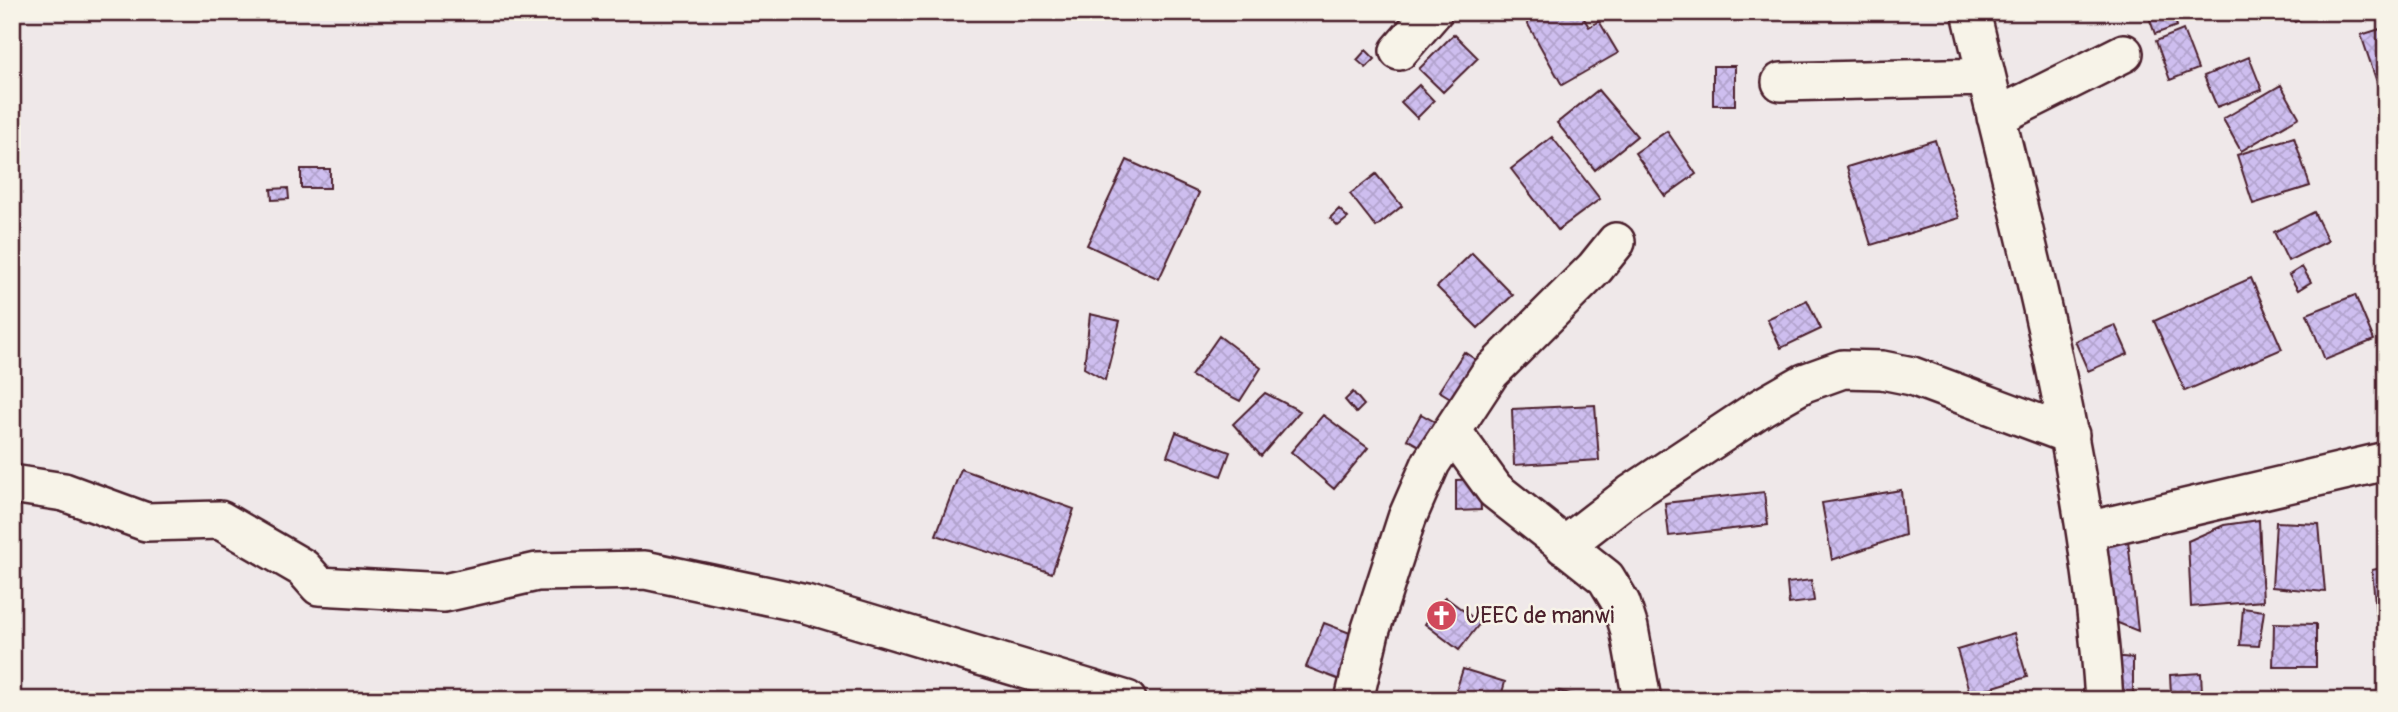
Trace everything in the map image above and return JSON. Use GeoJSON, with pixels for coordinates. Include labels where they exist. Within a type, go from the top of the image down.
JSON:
{"type":"FeatureCollection","features":[{"type":"Feature","properties":{"kind":"street"},"geometry":{"type":"LineString","coordinates":[[1399,51],[1433,12]]}},
{"type":"Feature","properties":{"kind":"street"},"geometry":{"type":"LineString","coordinates":[[1971,12],[2035,269],[2070,435],[2087,531],[2104,700]]}},
{"type":"Feature","properties":{"kind":"street"},"geometry":{"type":"LineString","coordinates":[[1996,117],[2124,53]]}},
{"type":"Feature","properties":{"kind":"street"},"geometry":{"type":"LineString","coordinates":[[1782,82],[1986,77]]}},
{"type":"Feature","properties":{"kind":"street"},"geometry":{"type":"LineString","coordinates":[[1354,700],[1370,632],[1407,518],[1431,463],[1454,432],[1490,373],[1595,268],[1616,242]]}},
{"type":"Feature","properties":{"kind":"street"},"geometry":{"type":"LineString","coordinates":[[1564,546],[1631,494],[1762,407],[1804,383],[1843,369],[1882,370],[1912,376],[2070,435]]}},
{"type":"Feature","properties":{"kind":"street"},"geometry":{"type":"LineString","coordinates":[[1454,432],[1495,490],[1606,578],[1621,603],[1629,628],[1643,700]]}},
{"type":"Feature","properties":{"kind":"street"},"geometry":{"type":"LineString","coordinates":[[2087,531],[2386,461]]}},
{"type":"Feature","properties":{"kind":"street"},"geometry":{"type":"LineString","coordinates":[[12,484],[64,492],[146,522],[220,520],[303,568],[319,586],[444,593],[537,572],[645,569],[806,604],[1126,700]]}},
{"type":"Feature","properties":{"kind":"building"},"geometry":{"type":"Polygon","coordinates":[[[1521,12],[1580,12],[1589,27],[1599,21],[1618,53],[1562,85],[1521,12]]]}},
{"type":"Feature","properties":{"kind":"building"},"geometry":{"type":"Polygon","coordinates":[[[2147,12],[2172,12],[2177,26],[2155,34],[2147,12]]]}},
{"type":"Feature","properties":{"kind":"building"},"geometry":{"type":"Polygon","coordinates":[[[2290,12],[2315,12],[2295,22],[2290,12]]]}},
{"type":"Feature","properties":{"kind":"building"},"geometry":{"type":"Polygon","coordinates":[[[2386,27],[2386,109],[2361,35],[2386,27]]]}},
{"type":"Feature","properties":{"kind":"building"},"geometry":{"type":"Polygon","coordinates":[[[2183,30],[2198,69],[2170,80],[2156,41],[2183,30]]]}},
{"type":"Feature","properties":{"kind":"building"},"geometry":{"type":"Polygon","coordinates":[[[1454,34],[1478,58],[1443,92],[1419,69],[1454,34]]]}},
{"type":"Feature","properties":{"kind":"building"},"geometry":{"type":"Polygon","coordinates":[[[1366,50],[1375,59],[1366,68],[1357,60],[1366,50]]]}},
{"type":"Feature","properties":{"kind":"building"},"geometry":{"type":"Polygon","coordinates":[[[2249,57],[2262,90],[2217,107],[2204,76],[2249,57]]]}},
{"type":"Feature","properties":{"kind":"building"},"geometry":{"type":"Polygon","coordinates":[[[1713,66],[1735,66],[1735,105],[1713,105],[1713,66]]]}},
{"type":"Feature","properties":{"kind":"building"},"geometry":{"type":"Polygon","coordinates":[[[1419,85],[1434,101],[1417,118],[1401,102],[1419,85]]]}},
{"type":"Feature","properties":{"kind":"building"},"geometry":{"type":"Polygon","coordinates":[[[2281,85],[2299,117],[2241,151],[2223,119],[2281,85]]]}},
{"type":"Feature","properties":{"kind":"building"},"geometry":{"type":"Polygon","coordinates":[[[1598,90],[1637,136],[1595,170],[1557,123],[1598,90]]]}},
{"type":"Feature","properties":{"kind":"building"},"geometry":{"type":"Polygon","coordinates":[[[1667,131],[1696,174],[1665,196],[1635,153],[1667,131]]]}},
{"type":"Feature","properties":{"kind":"building"},"geometry":{"type":"Polygon","coordinates":[[[1552,137],[1600,199],[1558,230],[1511,169],[1552,137]]]}},
{"type":"Feature","properties":{"kind":"building"},"geometry":{"type":"Polygon","coordinates":[[[2294,137],[2310,186],[2253,204],[2237,155],[2294,137]]]}},
{"type":"Feature","properties":{"kind":"building"},"geometry":{"type":"Polygon","coordinates":[[[1935,140],[1959,218],[1871,245],[1847,167],[1935,140]]]}},
{"type":"Feature","properties":{"kind":"building"},"geometry":{"type":"Polygon","coordinates":[[[1127,160],[1199,193],[1159,279],[1087,245],[1127,160]]]}},
{"type":"Feature","properties":{"kind":"building"},"geometry":{"type":"Polygon","coordinates":[[[301,169],[330,169],[330,188],[301,188],[301,169]]]}},
{"type":"Feature","properties":{"kind":"building"},"geometry":{"type":"Polygon","coordinates":[[[1376,174],[1402,206],[1376,227],[1350,194],[1376,174]]]}},
{"type":"Feature","properties":{"kind":"building"},"geometry":{"type":"Polygon","coordinates":[[[288,188],[289,199],[272,200],[271,189],[288,188]]]}},
{"type":"Feature","properties":{"kind":"building"},"geometry":{"type":"Polygon","coordinates":[[[1339,209],[1348,218],[1338,226],[1330,218],[1339,209]]]}},
{"type":"Feature","properties":{"kind":"building"},"geometry":{"type":"Polygon","coordinates":[[[2314,212],[2328,241],[2288,261],[2274,232],[2314,212]]]}},
{"type":"Feature","properties":{"kind":"building"},"geometry":{"type":"Polygon","coordinates":[[[1472,253],[1513,295],[1478,328],[1437,287],[1472,253]]]}},
{"type":"Feature","properties":{"kind":"building"},"geometry":{"type":"Polygon","coordinates":[[[2302,267],[2311,282],[2298,290],[2289,275],[2302,267]]]}},
{"type":"Feature","properties":{"kind":"building"},"geometry":{"type":"Polygon","coordinates":[[[2251,278],[2282,349],[2185,391],[2154,321],[2251,278]]]}},
{"type":"Feature","properties":{"kind":"building"},"geometry":{"type":"Polygon","coordinates":[[[2355,295],[2374,340],[2325,360],[2307,314],[2355,295]]]}},
{"type":"Feature","properties":{"kind":"building"},"geometry":{"type":"Polygon","coordinates":[[[1807,300],[1821,329],[1781,348],[1767,319],[1807,300]]]}},
{"type":"Feature","properties":{"kind":"building"},"geometry":{"type":"Polygon","coordinates":[[[1090,314],[1120,321],[1105,380],[1084,368],[1090,314]]]}},
{"type":"Feature","properties":{"kind":"building"},"geometry":{"type":"Polygon","coordinates":[[[2115,325],[2128,354],[2088,371],[2075,341],[2115,325]]]}},
{"type":"Feature","properties":{"kind":"building"},"geometry":{"type":"Polygon","coordinates":[[[1219,336],[1261,368],[1240,401],[1191,376],[1219,336]]]}},
{"type":"Feature","properties":{"kind":"building"},"geometry":{"type":"Polygon","coordinates":[[[1464,352],[1487,367],[1464,406],[1439,391],[1464,352]]]}},
{"type":"Feature","properties":{"kind":"building"},"geometry":{"type":"Polygon","coordinates":[[[1353,392],[1364,405],[1356,413],[1345,400],[1353,392]]]}},
{"type":"Feature","properties":{"kind":"building"},"geometry":{"type":"Polygon","coordinates":[[[1265,393],[1300,411],[1261,456],[1233,424],[1265,393]]]}},
{"type":"Feature","properties":{"kind":"building"},"geometry":{"type":"Polygon","coordinates":[[[1595,405],[1599,460],[1514,465],[1512,409],[1595,405]]]}},
{"type":"Feature","properties":{"kind":"building"},"geometry":{"type":"Polygon","coordinates":[[[1421,414],[1442,426],[1428,451],[1407,439],[1421,414]]]}},
{"type":"Feature","properties":{"kind":"building"},"geometry":{"type":"Polygon","coordinates":[[[1323,415],[1368,448],[1334,489],[1291,452],[1323,415]]]}},
{"type":"Feature","properties":{"kind":"building"},"geometry":{"type":"Polygon","coordinates":[[[1176,432],[1230,452],[1221,476],[1167,456],[1176,432]]]}},
{"type":"Feature","properties":{"kind":"building"},"geometry":{"type":"Polygon","coordinates":[[[961,469],[1074,509],[1052,573],[936,535],[961,469]]]}},
{"type":"Feature","properties":{"kind":"building"},"geometry":{"type":"Polygon","coordinates":[[[1479,479],[1481,510],[1456,511],[1456,480],[1479,479]]]}},
{"type":"Feature","properties":{"kind":"building"},"geometry":{"type":"Polygon","coordinates":[[[1901,490],[1905,535],[1832,560],[1822,503],[1901,490]]]}},
{"type":"Feature","properties":{"kind":"building"},"geometry":{"type":"Polygon","coordinates":[[[1764,492],[1768,525],[1669,536],[1665,503],[1764,492]]]}},
{"type":"Feature","properties":{"kind":"building"},"geometry":{"type":"Polygon","coordinates":[[[2259,520],[2263,601],[2191,607],[2188,541],[2224,525],[2259,520]]]}},
{"type":"Feature","properties":{"kind":"building"},"geometry":{"type":"Polygon","coordinates":[[[2276,522],[2319,524],[2325,592],[2272,587],[2276,522]]]}},
{"type":"Feature","properties":{"kind":"building"},"geometry":{"type":"Polygon","coordinates":[[[2128,540],[2138,631],[2108,619],[2104,541],[2128,540]]]}},
{"type":"Feature","properties":{"kind":"building"},"geometry":{"type":"Polygon","coordinates":[[[2386,567],[2386,613],[2376,614],[2372,570],[2386,567]]]}},
{"type":"Feature","properties":{"kind":"building"},"geometry":{"type":"Polygon","coordinates":[[[1811,580],[1814,601],[1789,604],[1787,583],[1811,580]]]}},
{"type":"Feature","properties":{"kind":"building"},"geometry":{"type":"Polygon","coordinates":[[[1445,597],[1480,623],[1459,650],[1425,624],[1445,597]]]}},
{"type":"Feature","properties":{"kind":"building"},"geometry":{"type":"Polygon","coordinates":[[[2243,608],[2264,611],[2259,646],[2240,645],[2243,608]]]}},
{"type":"Feature","properties":{"kind":"building"},"geometry":{"type":"Polygon","coordinates":[[[1324,623],[1358,636],[1340,680],[1306,667],[1324,623]]]}},
{"type":"Feature","properties":{"kind":"building"},"geometry":{"type":"Polygon","coordinates":[[[2274,623],[2316,624],[2316,667],[2273,667],[2274,623]]]}},
{"type":"Feature","properties":{"kind":"building"},"geometry":{"type":"Polygon","coordinates":[[[2014,633],[2027,677],[1970,694],[1957,650],[2014,633]]]}},
{"type":"Feature","properties":{"kind":"building"},"geometry":{"type":"Polygon","coordinates":[[[2111,656],[2133,658],[2133,700],[2113,700],[2111,656]]]}},
{"type":"Feature","properties":{"kind":"building"},"geometry":{"type":"Polygon","coordinates":[[[1463,669],[1505,682],[1500,700],[1453,700],[1463,669]]]}},
{"type":"Feature","properties":{"kind":"building"},"geometry":{"type":"Polygon","coordinates":[[[2201,673],[2202,692],[2171,694],[2170,675],[2201,673]]]}},
{"type":"Feature","properties":{"kind":"building"},"geometry":{"type":"Polygon","coordinates":[[[1559,691],[1585,698],[1585,700],[1557,700],[1559,691]]]}},
{"type":"Feature","properties":{"kind":"building"},"geometry":{"type":"Polygon","coordinates":[[[2224,697],[2225,700],[2189,700],[2224,697]]]}},
{"type":"Feature","properties":{"kind":"place","name":"UEEC de manwi"},"geometry":{"type":"Point","coordinates":[1442,615]}}]}
